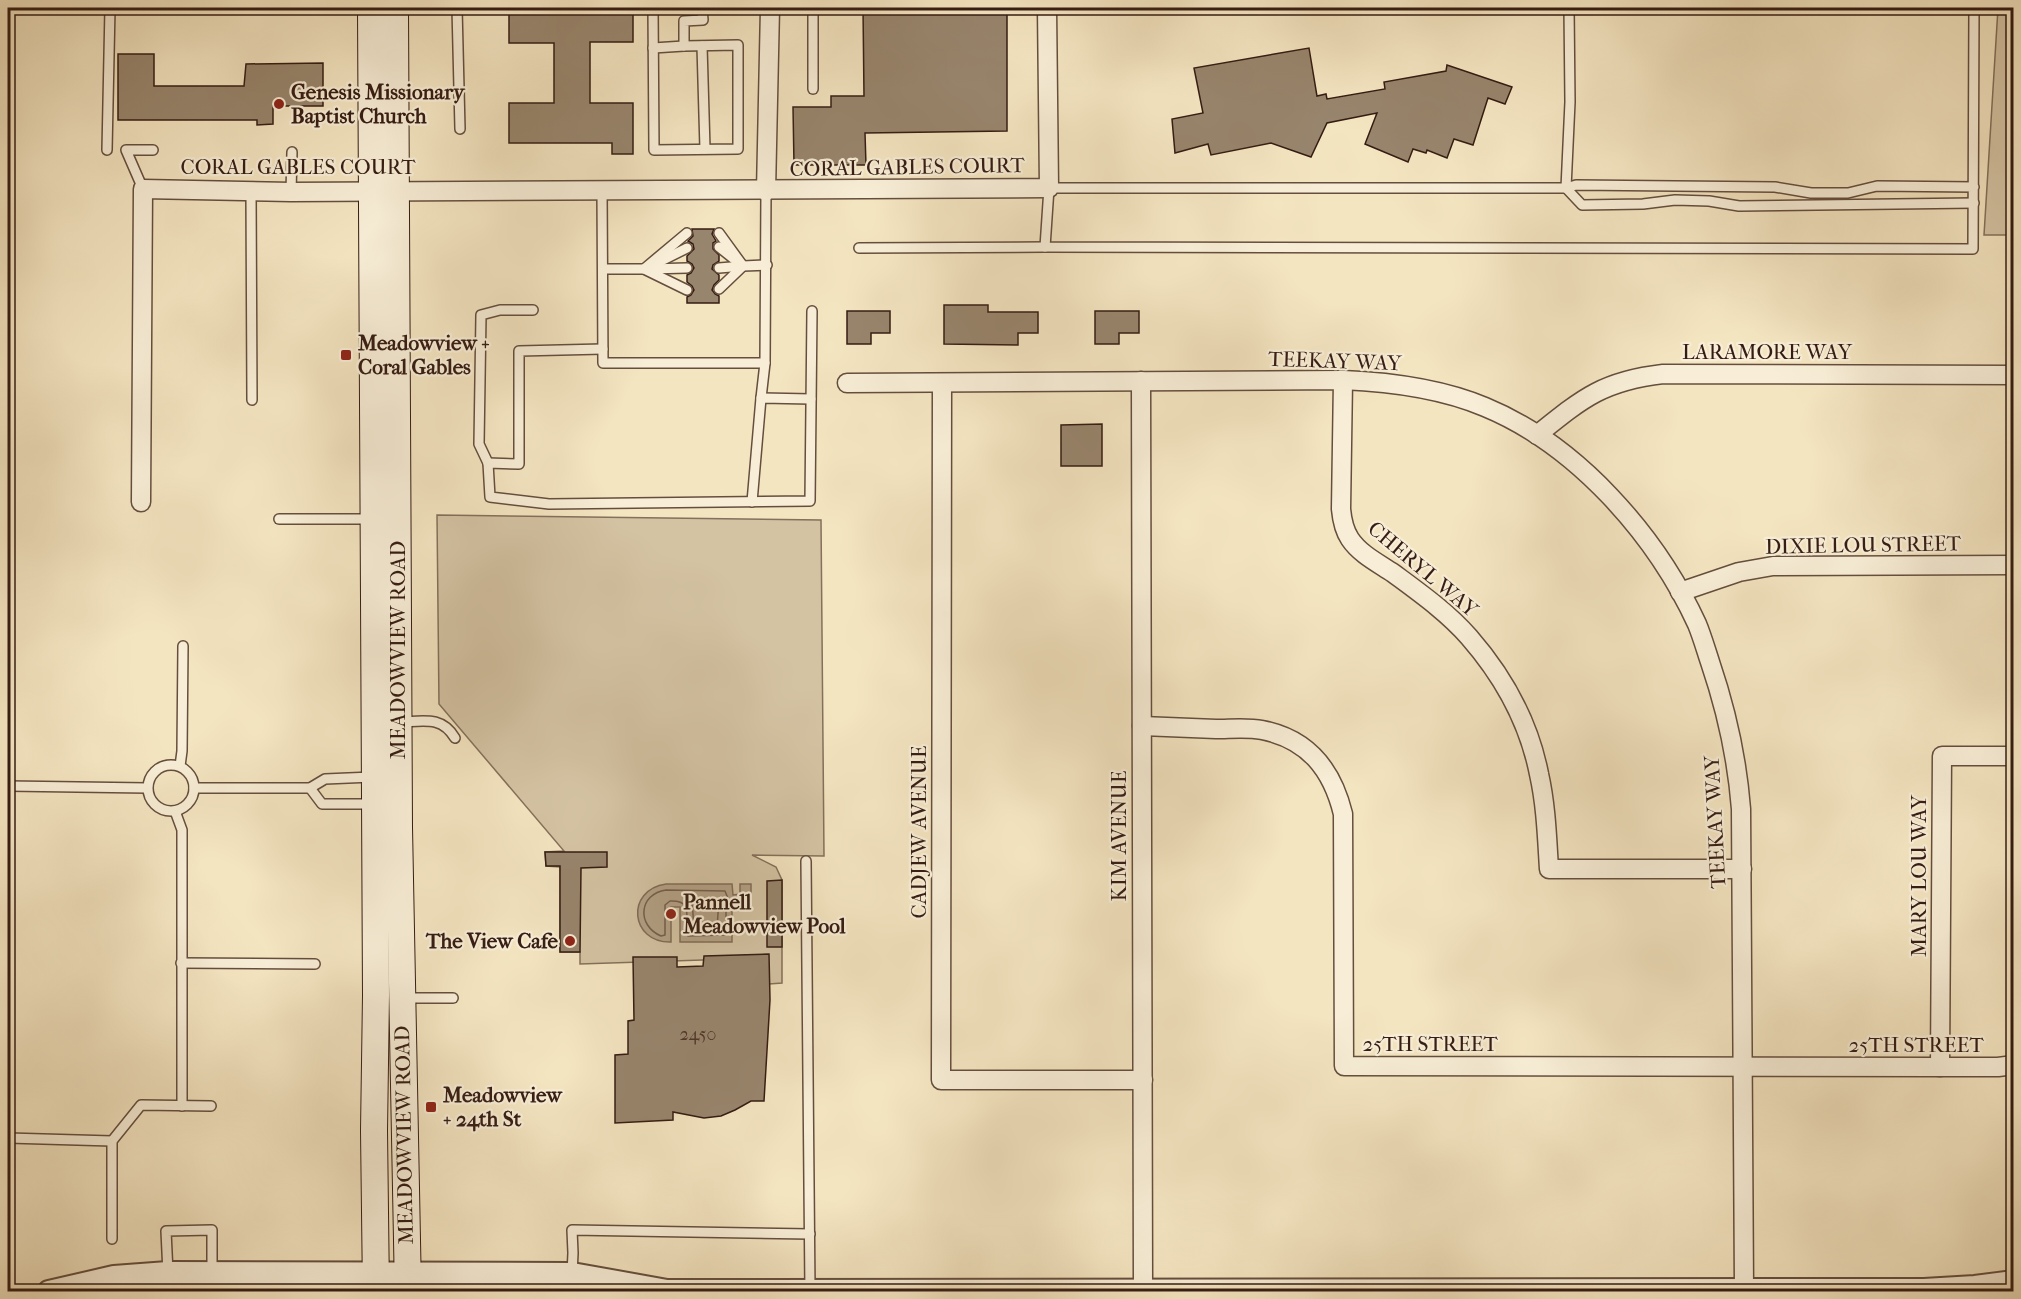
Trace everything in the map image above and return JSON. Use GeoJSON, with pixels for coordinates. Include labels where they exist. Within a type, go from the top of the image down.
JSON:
{"type":"FeatureCollection","features":[{"type":"Feature","properties":{"kind":"main road","name":"MEADOWVIEW ROAD"},"geometry":{"type":"LineString","coordinates":[[371,8],[385,190],[408,1282]]}},
{"type":"Feature","properties":{"kind":"main road","name":"MEADOWVIEW ROAD"},"geometry":{"type":"LineString","coordinates":[[376,1283],[374,519],[385,190],[395,8]]}},
{"type":"Feature","properties":{"kind":"street","name":"CORAL GABLES COURT"},"geometry":{"type":"LineString","coordinates":[[766,191],[770,8]]}},
{"type":"Feature","properties":{"kind":"street","name":"CORAL GABLES COURT"},"geometry":{"type":"LineString","coordinates":[[143,189],[291,192],[1049,188],[1047,8]]}},
{"type":"Feature","properties":{"kind":"street"},"geometry":{"type":"LineString","coordinates":[[141,502],[143,189]]}},
{"type":"Feature","properties":{"kind":"street","name":"LARAMORE WAY"},"geometry":{"type":"LineString","coordinates":[[1537,435],[1580,401],[1614,384],[1636,377],[1663,374],[2013,375]]}},
{"type":"Feature","properties":{"kind":"street","name":"TEEKAY WAY"},"geometry":{"type":"LineString","coordinates":[[847,383],[1343,380],[1408,385],[1484,406],[1514,420],[1584,472],[1627,515],[1656,553],[1697,625],[1721,694],[1732,736],[1741,809],[1744,1291]]}},
{"type":"Feature","properties":{"kind":"street","name":"CHERYL WAY"},"geometry":{"type":"LineString","coordinates":[[1343,380],[1341,509],[1343,525],[1350,539],[1360,550],[1425,596],[1461,629],[1492,666],[1509,693],[1523,722],[1539,773],[1545,810],[1549,869],[1742,869]]}},
{"type":"Feature","properties":{"kind":"street","name":"KIM AVENUE"},"geometry":{"type":"LineString","coordinates":[[1142,381],[1143,1291]]}},
{"type":"Feature","properties":{"kind":"street","name":"CADJEW AVENUE"},"geometry":{"type":"LineString","coordinates":[[942,383],[941,1080],[1143,1080]]}},
{"type":"Feature","properties":{"kind":"street","name":"DIXIE LOU STREET"},"geometry":{"type":"LineString","coordinates":[[1680,592],[1739,572],[1773,566],[2013,565]]}},
{"type":"Feature","properties":{"kind":"street","name":"25TH STREET"},"geometry":{"type":"LineString","coordinates":[[1142,726],[1260,730],[1283,736],[1300,746],[1316,758],[1328,773],[1338,794],[1343,814],[1344,1066],[1998,1067],[2013,1065]]}},
{"type":"Feature","properties":{"kind":"street","name":"MARY LOU WAY"},"geometry":{"type":"LineString","coordinates":[[1941,1067],[1942,756],[2013,756]]}},
{"type":"Feature","properties":{"kind":"street"},"geometry":{"type":"LineString","coordinates":[[49,1292],[114,1277],[168,1273],[212,1273],[376,1283],[572,1274],[667,1292],[1924,1290],[2013,1282]]}},
{"type":"Feature","properties":{"kind":"lane"},"geometry":{"type":"LineString","coordinates":[[107,150],[110,8]]}},
{"type":"Feature","properties":{"kind":"lane"},"geometry":{"type":"LineString","coordinates":[[456,8],[460,129]]}},
{"type":"Feature","properties":{"kind":"lane"},"geometry":{"type":"LineString","coordinates":[[653,8],[654,150],[738,149],[738,45],[654,48]]}},
{"type":"Feature","properties":{"kind":"lane"},"geometry":{"type":"LineString","coordinates":[[684,46],[684,21],[703,20],[702,8]]}},
{"type":"Feature","properties":{"kind":"lane"},"geometry":{"type":"LineString","coordinates":[[813,8],[813,89]]}},
{"type":"Feature","properties":{"kind":"lane"},"geometry":{"type":"LineString","coordinates":[[1569,8],[1570,102],[1566,188],[1582,205],[1643,204],[1675,200],[1709,201],[1739,206],[1974,203]]}},
{"type":"Feature","properties":{"kind":"lane"},"geometry":{"type":"LineString","coordinates":[[859,248],[1973,249],[1974,8]]}},
{"type":"Feature","properties":{"kind":"lane"},"geometry":{"type":"LineString","coordinates":[[702,46],[705,149]]}},
{"type":"Feature","properties":{"kind":"lane"},"geometry":{"type":"LineString","coordinates":[[143,189],[126,150],[153,150]]}},
{"type":"Feature","properties":{"kind":"lane"},"geometry":{"type":"LineString","coordinates":[[291,192],[292,152]]}},
{"type":"Feature","properties":{"kind":"lane"},"geometry":{"type":"LineString","coordinates":[[1045,247],[1049,188],[1566,188],[1576,185],[1775,187],[1821,193],[1848,193],[1877,186],[1974,187]]}},
{"type":"Feature","properties":{"kind":"lane"},"geometry":{"type":"LineString","coordinates":[[602,190],[603,363],[765,363]]}},
{"type":"Feature","properties":{"kind":"lane"},"geometry":{"type":"LineString","coordinates":[[752,502],[765,363],[766,191]]}},
{"type":"Feature","properties":{"kind":"lane"},"geometry":{"type":"LineString","coordinates":[[251,192],[252,400]]}},
{"type":"Feature","properties":{"kind":"lane"},"geometry":{"type":"LineString","coordinates":[[644,269],[687,233]]}},
{"type":"Feature","properties":{"kind":"lane"},"geometry":{"type":"LineString","coordinates":[[719,233],[743,266]]}},
{"type":"Feature","properties":{"kind":"lane"},"geometry":{"type":"LineString","coordinates":[[719,247],[743,266]]}},
{"type":"Feature","properties":{"kind":"lane"},"geometry":{"type":"LineString","coordinates":[[644,269],[687,248]]}},
{"type":"Feature","properties":{"kind":"lane"},"geometry":{"type":"LineString","coordinates":[[719,268],[767,265]]}},
{"type":"Feature","properties":{"kind":"lane"},"geometry":{"type":"LineString","coordinates":[[719,289],[743,266]]}},
{"type":"Feature","properties":{"kind":"lane"},"geometry":{"type":"LineString","coordinates":[[603,269],[687,268]]}},
{"type":"Feature","properties":{"kind":"lane"},"geometry":{"type":"LineString","coordinates":[[644,269],[687,290]]}},
{"type":"Feature","properties":{"kind":"lane"},"geometry":{"type":"LineString","coordinates":[[533,310],[500,310],[481,315],[479,444],[488,463],[490,497],[549,504],[810,501],[812,311]]}},
{"type":"Feature","properties":{"kind":"lane"},"geometry":{"type":"LineString","coordinates":[[488,463],[519,464],[519,351],[603,349]]}},
{"type":"Feature","properties":{"kind":"lane"},"geometry":{"type":"LineString","coordinates":[[761,398],[811,399]]}},
{"type":"Feature","properties":{"kind":"lane"},"geometry":{"type":"LineString","coordinates":[[279,519],[374,519]]}},
{"type":"Feature","properties":{"kind":"lane"},"geometry":{"type":"LineString","coordinates":[[180,766],[183,646]]}},
{"type":"Feature","properties":{"kind":"lane"},"geometry":{"type":"LineString","coordinates":[[398,722],[438,722],[449,729],[455,738]]}},
{"type":"Feature","properties":{"kind":"lane"},"geometry":{"type":"LineString","coordinates":[[8,731],[8,786],[147,788]]}},
{"type":"Feature","properties":{"kind":"lane"},"geometry":{"type":"LineString","coordinates":[[171,764],[180,766],[188,771],[192,779],[194,788],[192,798],[187,805],[175,811],[161,810],[149,797],[147,788],[149,779],[154,771],[162,766],[171,764]]}},
{"type":"Feature","properties":{"kind":"lane"},"geometry":{"type":"LineString","coordinates":[[194,788],[310,788],[325,779],[376,777]]}},
{"type":"Feature","properties":{"kind":"lane"},"geometry":{"type":"LineString","coordinates":[[310,788],[322,804],[376,804]]}},
{"type":"Feature","properties":{"kind":"lane"},"geometry":{"type":"LineString","coordinates":[[175,811],[182,830],[182,1106]]}},
{"type":"Feature","properties":{"kind":"lane"},"geometry":{"type":"LineString","coordinates":[[806,861],[810,1291]]}},
{"type":"Feature","properties":{"kind":"lane"},"geometry":{"type":"LineString","coordinates":[[181,963],[315,964]]}},
{"type":"Feature","properties":{"kind":"lane"},"geometry":{"type":"LineString","coordinates":[[401,999],[453,998]]}},
{"type":"Feature","properties":{"kind":"lane"},"geometry":{"type":"LineString","coordinates":[[112,1239],[112,1141],[141,1105],[211,1106]]}},
{"type":"Feature","properties":{"kind":"lane"},"geometry":{"type":"LineString","coordinates":[[8,1138],[112,1141]]}},
{"type":"Feature","properties":{"kind":"lane"},"geometry":{"type":"LineString","coordinates":[[168,1273],[166,1231],[212,1230],[212,1273]]}},
{"type":"Feature","properties":{"kind":"lane"},"geometry":{"type":"LineString","coordinates":[[572,1274],[572,1230],[810,1234]]}},
{"type":"Feature","properties":{"kind":"shaded area"},"geometry":{"type":"Polygon","coordinates":[[[1998,8],[2013,8],[2013,235],[1984,235],[1998,8]]]}},
{"type":"Feature","properties":{"kind":"shaded area"},"geometry":{"type":"Polygon","coordinates":[[[437,515],[821,520],[824,856],[752,855],[776,867],[782,880],[782,983],[769,984],[766,958],[580,964],[580,952],[560,952],[560,867],[546,866],[545,852],[564,851],[439,704],[437,515]]]}},
{"type":"Feature","properties":{"kind":"water"},"geometry":{"type":"Polygon","coordinates":[[[666,884],[732,884],[733,895],[740,894],[740,884],[751,884],[751,907],[732,907],[732,942],[680,942],[680,907],[671,907],[671,942],[657,940],[647,934],[641,926],[638,916],[639,905],[644,896],[653,888],[666,884]]]}},
{"type":"Feature","properties":{"kind":"building"},"geometry":{"type":"Polygon","coordinates":[[[509,8],[633,8],[633,42],[590,42],[590,103],[633,103],[633,154],[612,154],[612,143],[509,143],[509,103],[554,103],[554,43],[509,43],[509,8]]]}},
{"type":"Feature","properties":{"kind":"building"},"geometry":{"type":"Polygon","coordinates":[[[863,8],[1007,8],[1007,131],[865,133],[866,165],[794,165],[793,107],[831,107],[831,96],[864,96],[863,8]]]}},
{"type":"Feature","properties":{"kind":"building"},"geometry":{"type":"Polygon","coordinates":[[[1309,48],[1317,96],[1326,94],[1327,99],[1385,89],[1384,82],[1446,71],[1447,65],[1512,87],[1505,104],[1488,98],[1473,145],[1454,139],[1447,158],[1427,150],[1426,153],[1413,149],[1408,162],[1365,144],[1377,113],[1327,123],[1311,157],[1271,143],[1211,155],[1208,144],[1175,153],[1172,119],[1203,113],[1194,68],[1309,48]]]}},
{"type":"Feature","properties":{"kind":"building"},"geometry":{"type":"Polygon","coordinates":[[[118,54],[154,54],[154,86],[244,86],[246,64],[323,63],[323,106],[273,106],[273,124],[257,125],[257,120],[118,120],[118,54]]]}},
{"type":"Feature","properties":{"kind":"building"},"geometry":{"type":"Polygon","coordinates":[[[692,229],[714,229],[712,234],[716,241],[713,243],[713,249],[719,255],[719,261],[713,265],[712,269],[719,275],[719,280],[712,290],[719,296],[719,303],[687,303],[687,297],[694,290],[687,282],[687,275],[694,268],[687,261],[687,256],[694,249],[693,244],[688,241],[693,236],[692,229]]]}},
{"type":"Feature","properties":{"kind":"building"},"geometry":{"type":"Polygon","coordinates":[[[944,305],[988,305],[988,312],[1038,312],[1038,333],[1018,333],[1018,345],[944,344],[944,305]]]}},
{"type":"Feature","properties":{"kind":"building"},"geometry":{"type":"Polygon","coordinates":[[[847,311],[890,311],[890,333],[871,333],[871,344],[847,344],[847,311]]]}},
{"type":"Feature","properties":{"kind":"building"},"geometry":{"type":"Polygon","coordinates":[[[1095,311],[1139,311],[1139,333],[1119,333],[1119,344],[1095,344],[1095,311]]]}},
{"type":"Feature","properties":{"kind":"building"},"geometry":{"type":"Polygon","coordinates":[[[1102,424],[1102,466],[1061,466],[1061,425],[1102,424]]]}},
{"type":"Feature","properties":{"kind":"building"},"geometry":{"type":"Polygon","coordinates":[[[545,852],[607,852],[607,867],[581,868],[580,952],[560,952],[560,866],[546,866],[545,852]]]}},
{"type":"Feature","properties":{"kind":"building"},"geometry":{"type":"Polygon","coordinates":[[[782,880],[782,947],[767,947],[767,881],[782,880]]]}},
{"type":"Feature","properties":{"kind":"building"},"geometry":{"type":"Polygon","coordinates":[[[769,954],[770,1000],[764,1101],[751,1101],[721,1116],[704,1118],[673,1112],[673,1120],[615,1123],[615,1055],[628,1054],[628,1021],[634,1020],[633,957],[677,957],[677,967],[703,966],[704,956],[769,954]]]}},
{"type":"Feature","properties":{"kind":"place","name":"Genesis Missionary Baptist Church"},"geometry":{"type":"Point","coordinates":[279,104]}},
{"type":"Feature","properties":{"kind":"place","name":"Meadowview + Coral Gables"},"geometry":{"type":"Point","coordinates":[346,355]}},
{"type":"Feature","properties":{"kind":"place","name":"Pannell Meadowview Pool"},"geometry":{"type":"Point","coordinates":[671,914]}},
{"type":"Feature","properties":{"kind":"place","name":"The View Cafe"},"geometry":{"type":"Point","coordinates":[570,941]}},
{"type":"Feature","properties":{"kind":"place","name":"Meadowview + 24th St"},"geometry":{"type":"Point","coordinates":[431,1107]}}]}
